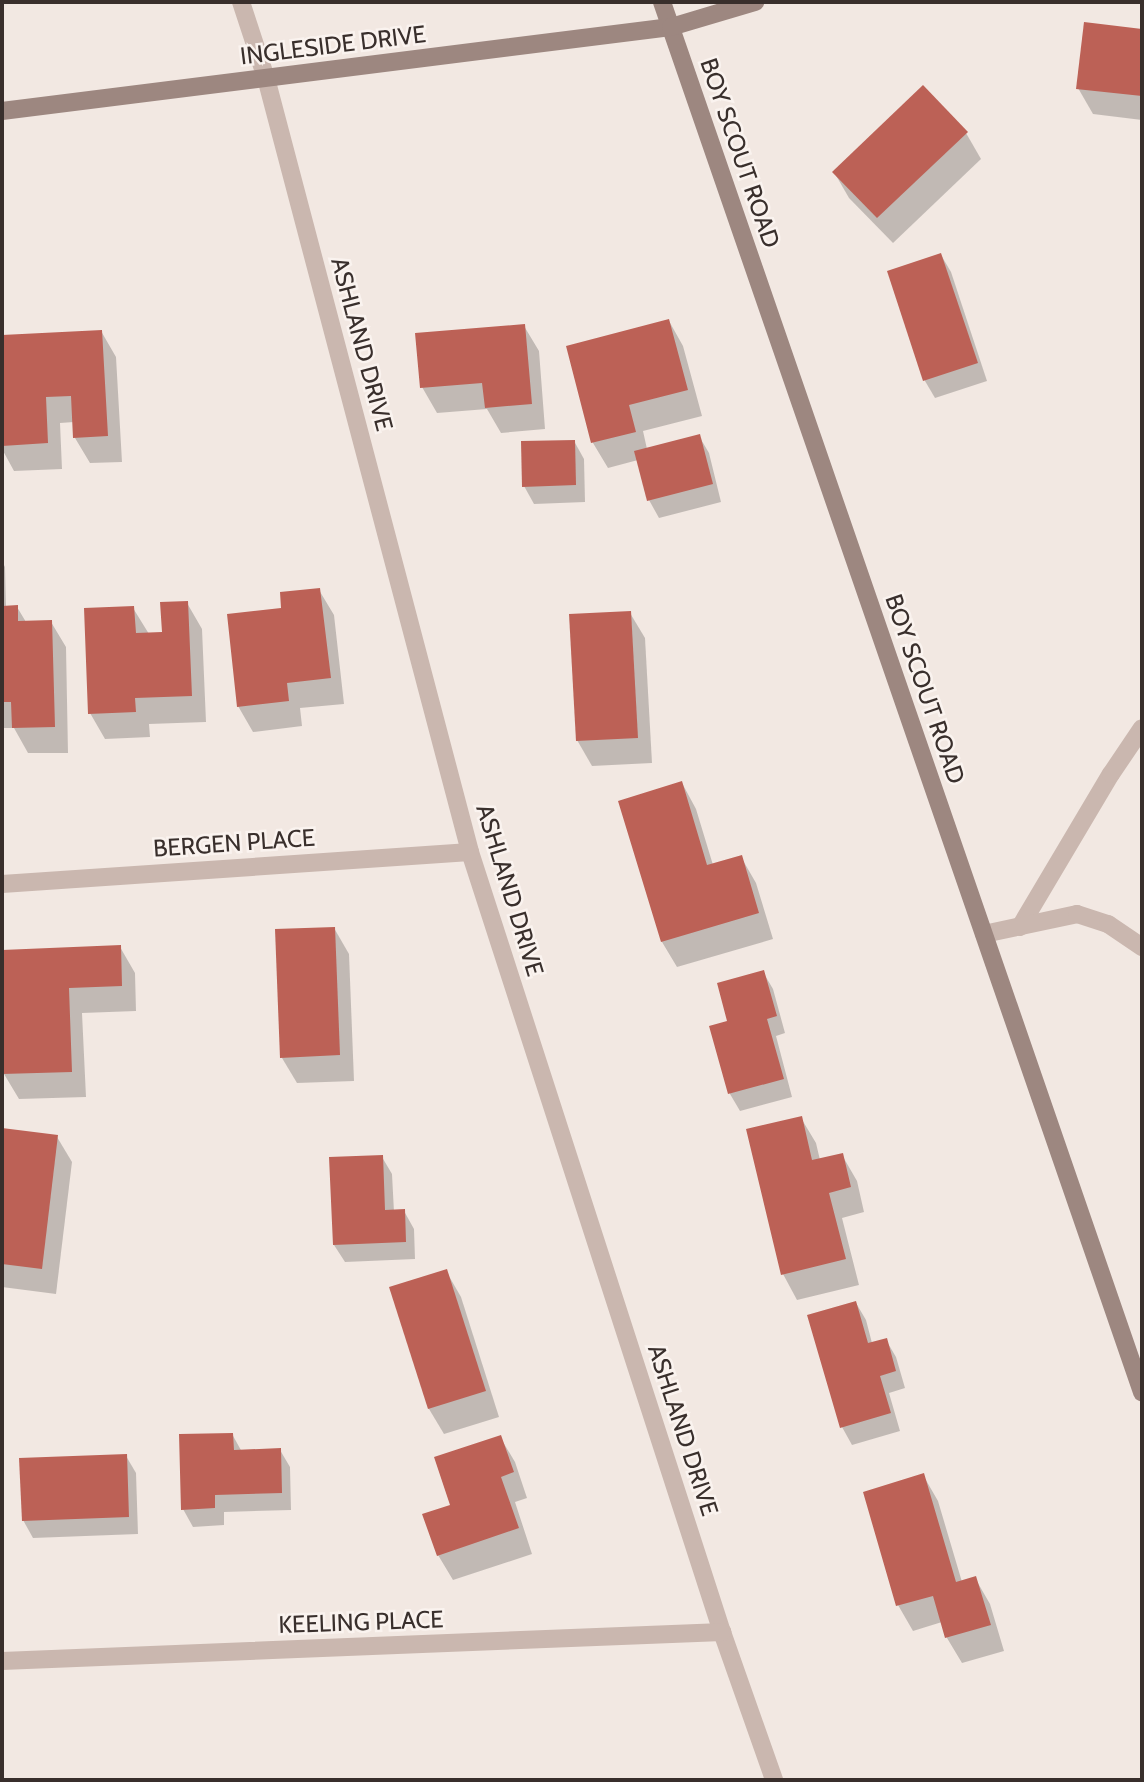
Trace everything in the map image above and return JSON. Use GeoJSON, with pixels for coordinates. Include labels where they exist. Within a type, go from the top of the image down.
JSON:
{"type":"FeatureCollection","features":[{"type":"Feature","properties":{"kind":"street","name":"ASHLAND DRIVE"},"geometry":{"type":"LineString","coordinates":[[241,2],[266,78],[470,852],[722,1632],[774,1780]]}},
{"type":"Feature","properties":{"kind":"street","name":"BOY SCOUT ROAD"},"geometry":{"type":"LineString","coordinates":[[662,2],[1142,1392]]}},
{"type":"Feature","properties":{"kind":"street","name":"INGLESIDE DRIVE"},"geometry":{"type":"LineString","coordinates":[[2,111],[671,27],[755,2]]}},
{"type":"Feature","properties":{"kind":"street"},"geometry":{"type":"LineString","coordinates":[[1020,927],[1111,774],[1142,728]]}},
{"type":"Feature","properties":{"kind":"street","name":"BERGEN PLACE"},"geometry":{"type":"LineString","coordinates":[[2,884],[470,852]]}},
{"type":"Feature","properties":{"kind":"street"},"geometry":{"type":"LineString","coordinates":[[984,934],[1077,914],[1108,924],[1142,947]]}},
{"type":"Feature","properties":{"kind":"street","name":"KEELING PLACE"},"geometry":{"type":"LineString","coordinates":[[2,1661],[722,1632]]}},
{"type":"Feature","properties":{"kind":"building"},"geometry":{"type":"Polygon","coordinates":[[[1084,22],[1142,29],[1142,96],[1076,89],[1084,22]]]}},
{"type":"Feature","properties":{"kind":"building"},"geometry":{"type":"Polygon","coordinates":[[[923,85],[968,132],[877,218],[832,172],[923,85]]]}},
{"type":"Feature","properties":{"kind":"building"},"geometry":{"type":"Polygon","coordinates":[[[941,253],[978,363],[923,381],[887,271],[941,253]]]}},
{"type":"Feature","properties":{"kind":"building"},"geometry":{"type":"Polygon","coordinates":[[[669,319],[688,390],[629,405],[636,432],[591,443],[566,346],[669,319]]]}},
{"type":"Feature","properties":{"kind":"building"},"geometry":{"type":"Polygon","coordinates":[[[525,324],[532,404],[485,408],[482,383],[420,388],[415,333],[525,324]]]}},
{"type":"Feature","properties":{"kind":"building"},"geometry":{"type":"Polygon","coordinates":[[[102,330],[108,436],[73,438],[71,396],[46,397],[48,443],[2,446],[2,335],[102,330]]]}},
{"type":"Feature","properties":{"kind":"building"},"geometry":{"type":"Polygon","coordinates":[[[700,434],[713,484],[647,501],[634,451],[700,434]]]}},
{"type":"Feature","properties":{"kind":"building"},"geometry":{"type":"Polygon","coordinates":[[[575,440],[576,485],[522,487],[521,441],[575,440]]]}},
{"type":"Feature","properties":{"kind":"building"},"geometry":{"type":"Polygon","coordinates":[[[320,588],[331,678],[287,683],[289,701],[237,707],[227,614],[281,608],[280,592],[320,588]]]}},
{"type":"Feature","properties":{"kind":"building"},"geometry":{"type":"Polygon","coordinates":[[[188,601],[192,696],[135,698],[136,712],[88,714],[84,608],[134,606],[136,633],[162,632],[160,602],[188,601]]]}},
{"type":"Feature","properties":{"kind":"building"},"geometry":{"type":"Polygon","coordinates":[[[18,605],[18,621],[52,620],[55,727],[12,728],[11,702],[2,702],[2,606],[18,605]]]}},
{"type":"Feature","properties":{"kind":"building"},"geometry":{"type":"Polygon","coordinates":[[[631,611],[638,738],[576,741],[569,614],[631,611]]]}},
{"type":"Feature","properties":{"kind":"building"},"geometry":{"type":"Polygon","coordinates":[[[682,781],[707,865],[742,855],[759,913],[661,942],[618,801],[682,781]]]}},
{"type":"Feature","properties":{"kind":"building"},"geometry":{"type":"Polygon","coordinates":[[[335,927],[340,1055],[280,1058],[275,929],[335,927]]]}},
{"type":"Feature","properties":{"kind":"building"},"geometry":{"type":"Polygon","coordinates":[[[121,945],[122,986],[69,988],[72,1072],[2,1074],[2,950],[121,945]]]}},
{"type":"Feature","properties":{"kind":"building"},"geometry":{"type":"Polygon","coordinates":[[[764,970],[777,1016],[767,1019],[784,1079],[728,1094],[709,1026],[727,1021],[717,983],[764,970]]]}},
{"type":"Feature","properties":{"kind":"building"},"geometry":{"type":"Polygon","coordinates":[[[802,1116],[812,1160],[843,1153],[851,1187],[829,1193],[846,1259],[781,1275],[746,1129],[802,1116]]]}},
{"type":"Feature","properties":{"kind":"building"},"geometry":{"type":"Polygon","coordinates":[[[2,1128],[58,1135],[42,1269],[2,1264],[2,1128]]]}},
{"type":"Feature","properties":{"kind":"building"},"geometry":{"type":"Polygon","coordinates":[[[383,1155],[385,1210],[405,1209],[406,1242],[333,1245],[329,1157],[383,1155]]]}},
{"type":"Feature","properties":{"kind":"building"},"geometry":{"type":"Polygon","coordinates":[[[447,1269],[486,1391],[428,1409],[389,1287],[447,1269]]]}},
{"type":"Feature","properties":{"kind":"building"},"geometry":{"type":"Polygon","coordinates":[[[856,1301],[868,1343],[887,1338],[896,1371],[880,1376],[891,1413],[840,1428],[807,1315],[856,1301]]]}},
{"type":"Feature","properties":{"kind":"building"},"geometry":{"type":"Polygon","coordinates":[[[233,1433],[234,1450],[281,1448],[282,1493],[215,1495],[215,1508],[181,1510],[179,1434],[233,1433]]]}},
{"type":"Feature","properties":{"kind":"building"},"geometry":{"type":"Polygon","coordinates":[[[501,1435],[514,1472],[501,1477],[519,1528],[437,1556],[422,1514],[450,1505],[434,1457],[501,1435]]]}},
{"type":"Feature","properties":{"kind":"building"},"geometry":{"type":"Polygon","coordinates":[[[127,1454],[129,1517],[22,1521],[19,1458],[127,1454]]]}},
{"type":"Feature","properties":{"kind":"building"},"geometry":{"type":"Polygon","coordinates":[[[924,1473],[956,1582],[976,1576],[991,1625],[945,1638],[933,1596],[896,1606],[863,1492],[924,1473]]]}}]}
